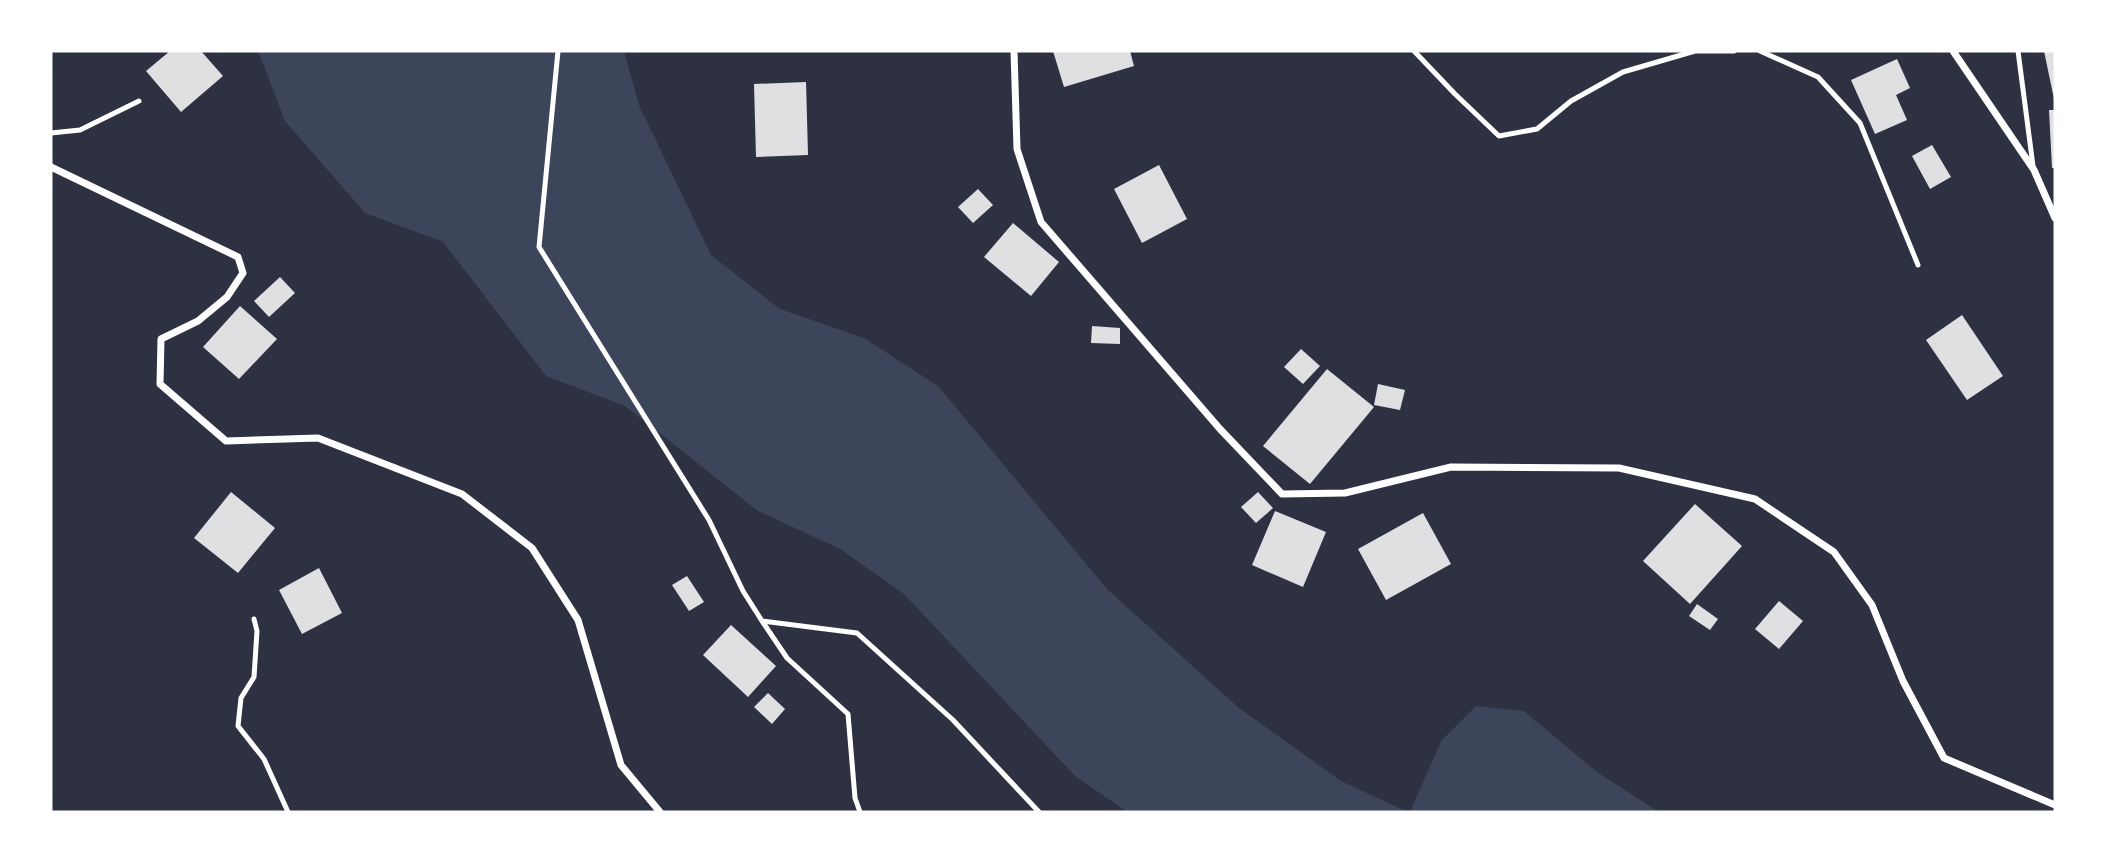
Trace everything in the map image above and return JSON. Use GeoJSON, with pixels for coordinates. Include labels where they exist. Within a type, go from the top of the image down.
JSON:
{"type":"FeatureCollection","features":[{"type":"Feature","properties":{"kind":"street"},"geometry":{"type":"LineString","coordinates":[[1014,51],[1017,149],[1041,222],[1220,429],[1282,495],[1345,493],[1451,467],[1619,468],[1755,499],[1834,551],[1872,605],[1903,681],[1944,758],[2055,805]]}},
{"type":"Feature","properties":{"kind":"street"},"geometry":{"type":"LineString","coordinates":[[1953,51],[2034,170],[2055,218]]}},
{"type":"Feature","properties":{"kind":"street"},"geometry":{"type":"LineString","coordinates":[[51,167],[238,257],[243,273],[228,297],[198,321],[161,339],[160,384],[226,441],[318,438],[462,495],[531,548],[578,620],[621,765],[660,812]]}},
{"type":"Feature","properties":{"kind":"lane"},"geometry":{"type":"LineString","coordinates":[[558,51],[539,247],[709,520],[743,591],[787,659],[848,714],[855,798],[860,812]]}},
{"type":"Feature","properties":{"kind":"lane"},"geometry":{"type":"LineString","coordinates":[[1414,51],[1499,136],[1538,130],[1571,101],[1623,72],[1695,51],[1734,51]]}},
{"type":"Feature","properties":{"kind":"lane"},"geometry":{"type":"LineString","coordinates":[[1760,51],[1818,77],[1860,123],[1919,265]]}},
{"type":"Feature","properties":{"kind":"lane"},"geometry":{"type":"LineString","coordinates":[[2018,51],[2034,170]]}},
{"type":"Feature","properties":{"kind":"lane"},"geometry":{"type":"LineString","coordinates":[[51,133],[80,130],[139,102]]}},
{"type":"Feature","properties":{"kind":"lane"},"geometry":{"type":"LineString","coordinates":[[254,619],[257,631],[254,677],[241,698],[238,726],[264,759],[288,812]]}},
{"type":"Feature","properties":{"kind":"lane"},"geometry":{"type":"LineString","coordinates":[[762,621],[857,633],[953,720],[1039,812]]}},
{"type":"Feature","properties":{"kind":"shaded area"},"geometry":{"type":"Polygon","coordinates":[[[258,51],[624,51],[639,105],[711,255],[780,309],[864,338],[938,386],[1107,589],[1239,708],[1341,781],[1408,812],[1127,812],[1075,776],[904,594],[840,549],[758,511],[625,406],[546,376],[443,242],[365,213],[285,121],[258,51]]]}},
{"type":"Feature","properties":{"kind":"shaded area"},"geometry":{"type":"Polygon","coordinates":[[[1476,706],[1524,711],[1597,772],[1659,812],[1410,812],[1441,741],[1476,706]]]}},
{"type":"Feature","properties":{"kind":"building"},"geometry":{"type":"Polygon","coordinates":[[[170,51],[201,51],[223,76],[181,112],[146,71],[170,51]]]}},
{"type":"Feature","properties":{"kind":"building"},"geometry":{"type":"Polygon","coordinates":[[[1053,51],[1130,51],[1134,66],[1064,87],[1053,51]]]}},
{"type":"Feature","properties":{"kind":"building"},"geometry":{"type":"Polygon","coordinates":[[[2044,51],[2055,51],[2055,99],[2054,99],[2044,51]]]}},
{"type":"Feature","properties":{"kind":"building"},"geometry":{"type":"Polygon","coordinates":[[[1897,59],[1910,88],[1896,95],[1907,120],[1875,134],[1851,80],[1897,59]]]}},
{"type":"Feature","properties":{"kind":"building"},"geometry":{"type":"Polygon","coordinates":[[[806,82],[808,155],[756,157],[754,84],[806,82]]]}},
{"type":"Feature","properties":{"kind":"building"},"geometry":{"type":"Polygon","coordinates":[[[2049,110],[2055,110],[2055,168],[2052,168],[2049,110]]]}},
{"type":"Feature","properties":{"kind":"building"},"geometry":{"type":"Polygon","coordinates":[[[1932,145],[1951,177],[1930,189],[1912,156],[1932,145]]]}},
{"type":"Feature","properties":{"kind":"building"},"geometry":{"type":"Polygon","coordinates":[[[1159,165],[1187,219],[1142,243],[1114,189],[1159,165]]]}},
{"type":"Feature","properties":{"kind":"building"},"geometry":{"type":"Polygon","coordinates":[[[978,189],[993,205],[973,223],[958,207],[978,189]]]}},
{"type":"Feature","properties":{"kind":"building"},"geometry":{"type":"Polygon","coordinates":[[[1013,223],[1059,262],[1031,296],[984,257],[1013,223]]]}},
{"type":"Feature","properties":{"kind":"building"},"geometry":{"type":"Polygon","coordinates":[[[280,277],[295,293],[269,317],[254,301],[280,277]]]}},
{"type":"Feature","properties":{"kind":"building"},"geometry":{"type":"Polygon","coordinates":[[[240,306],[277,339],[239,379],[203,347],[240,306]]]}},
{"type":"Feature","properties":{"kind":"building"},"geometry":{"type":"Polygon","coordinates":[[[1962,315],[2003,376],[1967,400],[1926,340],[1962,315]]]}},
{"type":"Feature","properties":{"kind":"building"},"geometry":{"type":"Polygon","coordinates":[[[1092,326],[1120,328],[1120,344],[1091,343],[1092,326]]]}},
{"type":"Feature","properties":{"kind":"building"},"geometry":{"type":"Polygon","coordinates":[[[1301,349],[1320,366],[1303,384],[1284,367],[1301,349]]]}},
{"type":"Feature","properties":{"kind":"building"},"geometry":{"type":"Polygon","coordinates":[[[1327,369],[1374,407],[1310,484],[1263,446],[1327,369]]]}},
{"type":"Feature","properties":{"kind":"building"},"geometry":{"type":"Polygon","coordinates":[[[1378,384],[1405,390],[1400,410],[1374,405],[1378,384]]]}},
{"type":"Feature","properties":{"kind":"building"},"geometry":{"type":"Polygon","coordinates":[[[231,492],[275,528],[238,573],[194,538],[231,492]]]}},
{"type":"Feature","properties":{"kind":"building"},"geometry":{"type":"Polygon","coordinates":[[[1258,492],[1273,508],[1256,523],[1241,507],[1258,492]]]}},
{"type":"Feature","properties":{"kind":"building"},"geometry":{"type":"Polygon","coordinates":[[[1695,504],[1742,546],[1690,604],[1643,561],[1695,504]]]}},
{"type":"Feature","properties":{"kind":"building"},"geometry":{"type":"Polygon","coordinates":[[[1275,511],[1326,532],[1303,587],[1252,565],[1275,511]]]}},
{"type":"Feature","properties":{"kind":"building"},"geometry":{"type":"Polygon","coordinates":[[[1423,513],[1451,564],[1386,600],[1358,549],[1423,513]]]}},
{"type":"Feature","properties":{"kind":"building"},"geometry":{"type":"Polygon","coordinates":[[[319,568],[342,613],[302,634],[279,590],[319,568]]]}},
{"type":"Feature","properties":{"kind":"building"},"geometry":{"type":"Polygon","coordinates":[[[687,576],[704,602],[689,611],[672,585],[687,576]]]}},
{"type":"Feature","properties":{"kind":"building"},"geometry":{"type":"Polygon","coordinates":[[[1779,601],[1803,621],[1779,649],[1755,629],[1779,601]]]}},
{"type":"Feature","properties":{"kind":"building"},"geometry":{"type":"Polygon","coordinates":[[[1697,604],[1718,619],[1710,630],[1689,616],[1697,604]]]}},
{"type":"Feature","properties":{"kind":"building"},"geometry":{"type":"Polygon","coordinates":[[[731,625],[776,666],[748,697],[703,655],[731,625]]]}},
{"type":"Feature","properties":{"kind":"building"},"geometry":{"type":"Polygon","coordinates":[[[768,693],[785,709],[772,724],[754,707],[768,693]]]}}]}
